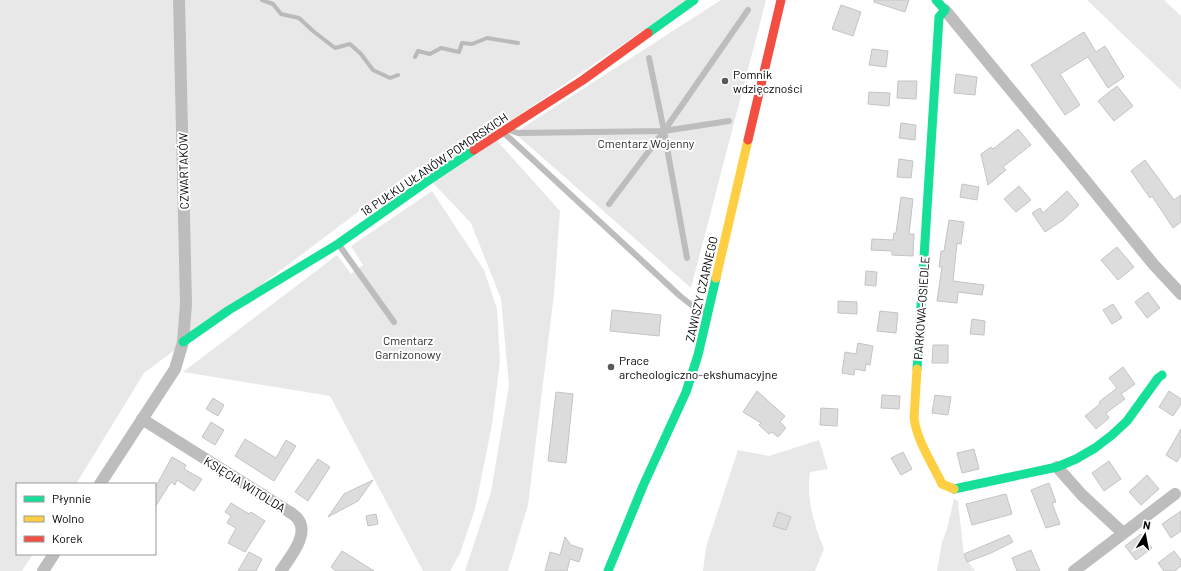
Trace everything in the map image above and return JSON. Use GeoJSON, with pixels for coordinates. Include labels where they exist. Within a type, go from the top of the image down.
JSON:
{"type":"FeatureCollection","features":[{"type":"Feature","properties":{"kind":"street","name":"CZWARTAKÓW"},"geometry":{"type":"LineString","coordinates":[[101,483],[175,369],[183,342],[186,304],[179,0]]}},
{"type":"Feature","properties":{"kind":"street","name":"18 PUŁKU UŁANÓW POMORSKICH"},"geometry":{"type":"LineString","coordinates":[[183,342],[229,310],[338,244],[426,182],[583,80],[694,0]]}},
{"type":"Feature","properties":{"kind":"street","name":"ZAWISZY CZARNEGO"},"geometry":{"type":"LineString","coordinates":[[608,571],[643,486],[686,392],[698,355],[781,0]]}},
{"type":"Feature","properties":{"kind":"street"},"geometry":{"type":"LineString","coordinates":[[936,0],[1154,265],[1181,294]]}},
{"type":"Feature","properties":{"kind":"street","name":"PARKOWA-OSIEDLE"},"geometry":{"type":"LineString","coordinates":[[945,10],[939,17],[914,418],[918,435],[942,484],[954,489],[1057,467],[1076,459],[1095,448],[1127,421],[1158,378],[1162,375]]}},
{"type":"Feature","properties":{"kind":"street","name":"KSIĘCIA WITOLDA"},"geometry":{"type":"LineString","coordinates":[[142,419],[288,511],[298,519],[302,527],[301,535],[282,571]]}},
{"type":"Feature","properties":{"kind":"street"},"geometry":{"type":"LineString","coordinates":[[1057,467],[1082,495],[1123,533]]}},
{"type":"Feature","properties":{"kind":"street"},"geometry":{"type":"LineString","coordinates":[[1074,571],[1175,494]]}},
{"type":"Feature","properties":{"kind":"street"},"geometry":{"type":"LineString","coordinates":[[43,571],[53,555]]}},
{"type":"Feature","properties":{"kind":"lane"},"geometry":{"type":"LineString","coordinates":[[609,204],[664,131],[748,10]]}},
{"type":"Feature","properties":{"kind":"lane"},"geometry":{"type":"LineString","coordinates":[[650,58],[687,258]]}},
{"type":"Feature","properties":{"kind":"lane"},"geometry":{"type":"LineString","coordinates":[[504,131],[664,131],[729,121]]}},
{"type":"Feature","properties":{"kind":"lane"},"geometry":{"type":"LineString","coordinates":[[504,131],[680,296],[694,307],[708,312]]}},
{"type":"Feature","properties":{"kind":"lane"},"geometry":{"type":"LineString","coordinates":[[338,244],[394,322]]}},
{"type":"Feature","properties":{"kind":"green space"},"geometry":{"type":"Polygon","coordinates":[[[0,0],[688,0],[491,134],[560,211],[554,294],[528,505],[508,571],[465,571],[491,492],[509,385],[501,299],[471,223],[418,167],[144,373],[77,483],[16,483],[16,555],[32,555],[22,571],[0,571],[0,0]]]}},
{"type":"Feature","properties":{"kind":"green space","name":"Cmentarz Wojenny"},"geometry":{"type":"Polygon","coordinates":[[[721,0],[766,0],[691,288],[518,136],[519,130],[721,0]]]}},
{"type":"Feature","properties":{"kind":"green space"},"geometry":{"type":"Polygon","coordinates":[[[1087,0],[1164,0],[1181,16],[1181,90],[1087,0]]]}},
{"type":"Feature","properties":{"kind":"green space","name":"Cmentarz Garnizonowy"},"geometry":{"type":"Polygon","coordinates":[[[432,191],[484,270],[497,309],[500,361],[492,425],[475,509],[460,553],[450,571],[423,571],[330,396],[183,372],[337,255],[351,274],[363,265],[351,246],[432,191]]]}},
{"type":"Feature","properties":{"kind":"green space"},"geometry":{"type":"Polygon","coordinates":[[[819,440],[828,469],[810,472],[810,501],[817,530],[824,549],[815,571],[703,571],[706,547],[738,450],[769,456],[819,440]]]}},
{"type":"Feature","properties":{"kind":"green space"},"geometry":{"type":"Polygon","coordinates":[[[954,499],[958,501],[964,556],[975,571],[937,571],[942,542],[947,529],[954,499]]]}},
{"type":"Feature","properties":{"kind":"building"},"geometry":{"type":"Polygon","coordinates":[[[874,0],[909,0],[905,12],[874,2],[874,0]]]}},
{"type":"Feature","properties":{"kind":"building"},"geometry":{"type":"Polygon","coordinates":[[[841,5],[861,12],[853,36],[832,29],[841,5]]]}},
{"type":"Feature","properties":{"kind":"building"},"geometry":{"type":"Polygon","coordinates":[[[1084,32],[1096,52],[1105,46],[1124,77],[1108,88],[1088,57],[1060,74],[1080,105],[1065,115],[1031,65],[1084,32]]]}},
{"type":"Feature","properties":{"kind":"building"},"geometry":{"type":"Polygon","coordinates":[[[872,49],[888,51],[886,67],[869,65],[872,49]]]}},
{"type":"Feature","properties":{"kind":"building"},"geometry":{"type":"Polygon","coordinates":[[[956,74],[977,77],[975,95],[954,93],[956,74]]]}},
{"type":"Feature","properties":{"kind":"building"},"geometry":{"type":"Polygon","coordinates":[[[898,81],[917,81],[916,99],[897,98],[898,81]]]}},
{"type":"Feature","properties":{"kind":"building"},"geometry":{"type":"Polygon","coordinates":[[[1117,86],[1133,106],[1114,121],[1098,101],[1117,86]]]}},
{"type":"Feature","properties":{"kind":"building"},"geometry":{"type":"Polygon","coordinates":[[[869,92],[890,93],[889,106],[868,104],[869,92]]]}},
{"type":"Feature","properties":{"kind":"building"},"geometry":{"type":"Polygon","coordinates":[[[901,123],[916,125],[915,140],[899,138],[901,123]]]}},
{"type":"Feature","properties":{"kind":"building"},"geometry":{"type":"Polygon","coordinates":[[[1018,129],[1031,145],[1003,167],[1006,170],[988,185],[981,154],[991,147],[993,149],[1018,129]]]}},
{"type":"Feature","properties":{"kind":"building"},"geometry":{"type":"Polygon","coordinates":[[[899,159],[913,161],[911,178],[897,177],[899,159]]]}},
{"type":"Feature","properties":{"kind":"building"},"geometry":{"type":"Polygon","coordinates":[[[1145,160],[1174,200],[1181,195],[1181,222],[1173,228],[1152,196],[1150,198],[1131,171],[1145,160]]]}},
{"type":"Feature","properties":{"kind":"building"},"geometry":{"type":"Polygon","coordinates":[[[962,184],[979,187],[977,200],[960,197],[962,184]]]}},
{"type":"Feature","properties":{"kind":"building"},"geometry":{"type":"Polygon","coordinates":[[[1019,186],[1031,200],[1016,212],[1004,199],[1019,186]]]}},
{"type":"Feature","properties":{"kind":"building"},"geometry":{"type":"Polygon","coordinates":[[[1067,191],[1079,205],[1063,220],[1045,232],[1032,213],[1040,208],[1043,213],[1067,191]]]}},
{"type":"Feature","properties":{"kind":"building"},"geometry":{"type":"Polygon","coordinates":[[[901,197],[913,199],[909,234],[914,234],[913,256],[892,255],[892,251],[871,250],[872,239],[893,240],[894,233],[896,233],[901,197]]]}},
{"type":"Feature","properties":{"kind":"building"},"geometry":{"type":"Polygon","coordinates":[[[949,220],[964,222],[961,244],[957,243],[953,281],[984,285],[982,295],[958,292],[957,303],[937,301],[942,267],[939,267],[941,251],[944,251],[949,220]]]}},
{"type":"Feature","properties":{"kind":"building"},"geometry":{"type":"Polygon","coordinates":[[[1117,247],[1134,267],[1118,280],[1101,260],[1117,247]]]}},
{"type":"Feature","properties":{"kind":"building"},"geometry":{"type":"Polygon","coordinates":[[[866,271],[877,272],[876,286],[865,285],[866,271]]]}},
{"type":"Feature","properties":{"kind":"building"},"geometry":{"type":"Polygon","coordinates":[[[1148,292],[1160,308],[1147,318],[1135,302],[1148,292]]]}},
{"type":"Feature","properties":{"kind":"building"},"geometry":{"type":"Polygon","coordinates":[[[838,301],[857,302],[857,314],[838,313],[838,301]]]}},
{"type":"Feature","properties":{"kind":"building"},"geometry":{"type":"Polygon","coordinates":[[[1113,304],[1122,318],[1112,324],[1103,310],[1113,304]]]}},
{"type":"Feature","properties":{"kind":"building"},"geometry":{"type":"Polygon","coordinates":[[[612,310],[661,315],[659,336],[610,331],[612,310]]]}},
{"type":"Feature","properties":{"kind":"building"},"geometry":{"type":"Polygon","coordinates":[[[880,311],[898,313],[896,333],[877,331],[880,311]]]}},
{"type":"Feature","properties":{"kind":"building"},"geometry":{"type":"Polygon","coordinates":[[[972,319],[985,321],[984,335],[970,334],[972,319]]]}},
{"type":"Feature","properties":{"kind":"building"},"geometry":{"type":"Polygon","coordinates":[[[858,343],[873,346],[870,365],[866,364],[865,371],[855,369],[854,375],[842,373],[845,352],[856,354],[858,343]]]}},
{"type":"Feature","properties":{"kind":"building"},"geometry":{"type":"Polygon","coordinates":[[[933,345],[948,345],[948,363],[932,363],[933,345]]]}},
{"type":"Feature","properties":{"kind":"building"},"geometry":{"type":"Polygon","coordinates":[[[1123,367],[1135,384],[1121,394],[1125,399],[1106,413],[1109,418],[1096,429],[1085,416],[1100,404],[1099,402],[1117,388],[1109,378],[1123,367]]]}},
{"type":"Feature","properties":{"kind":"building"},"geometry":{"type":"Polygon","coordinates":[[[757,391],[785,416],[780,422],[786,428],[778,437],[772,432],[769,434],[759,425],[761,423],[743,412],[757,391]]]}},
{"type":"Feature","properties":{"kind":"building"},"geometry":{"type":"Polygon","coordinates":[[[1169,391],[1181,399],[1181,404],[1173,416],[1159,407],[1169,391]]]}},
{"type":"Feature","properties":{"kind":"building"},"geometry":{"type":"Polygon","coordinates":[[[556,392],[573,394],[566,463],[548,461],[556,392]]]}},
{"type":"Feature","properties":{"kind":"building"},"geometry":{"type":"Polygon","coordinates":[[[882,395],[900,396],[899,409],[881,408],[882,395]]]}},
{"type":"Feature","properties":{"kind":"building"},"geometry":{"type":"Polygon","coordinates":[[[935,395],[951,397],[948,415],[932,413],[935,395]]]}},
{"type":"Feature","properties":{"kind":"building"},"geometry":{"type":"Polygon","coordinates":[[[213,398],[224,405],[218,416],[206,409],[213,398]]]}},
{"type":"Feature","properties":{"kind":"building"},"geometry":{"type":"Polygon","coordinates":[[[821,408],[838,409],[837,426],[820,425],[821,408]]]}},
{"type":"Feature","properties":{"kind":"building"},"geometry":{"type":"Polygon","coordinates":[[[211,422],[224,430],[215,445],[202,437],[211,422]]]}},
{"type":"Feature","properties":{"kind":"building"},"geometry":{"type":"Polygon","coordinates":[[[1181,429],[1181,455],[1177,462],[1166,455],[1181,429]]]}},
{"type":"Feature","properties":{"kind":"building"},"geometry":{"type":"Polygon","coordinates":[[[245,439],[276,458],[286,440],[296,446],[274,481],[235,456],[245,439]]]}},
{"type":"Feature","properties":{"kind":"building"},"geometry":{"type":"Polygon","coordinates":[[[974,449],[979,469],[962,473],[957,453],[974,449]]]}},
{"type":"Feature","properties":{"kind":"building"},"geometry":{"type":"Polygon","coordinates":[[[903,452],[912,469],[901,475],[891,458],[903,452]]]}},
{"type":"Feature","properties":{"kind":"building"},"geometry":{"type":"Polygon","coordinates":[[[172,457],[186,465],[184,469],[202,479],[194,491],[177,480],[175,485],[171,482],[156,505],[156,486],[172,457]]]}},
{"type":"Feature","properties":{"kind":"building"},"geometry":{"type":"Polygon","coordinates":[[[318,459],[330,467],[308,501],[295,492],[318,459]]]}},
{"type":"Feature","properties":{"kind":"building"},"geometry":{"type":"Polygon","coordinates":[[[1109,461],[1121,479],[1104,491],[1092,473],[1109,461]]]}},
{"type":"Feature","properties":{"kind":"building"},"geometry":{"type":"Polygon","coordinates":[[[1147,475],[1159,489],[1141,505],[1129,492],[1147,475]]]}},
{"type":"Feature","properties":{"kind":"building"},"geometry":{"type":"Polygon","coordinates":[[[373,480],[358,501],[328,517],[344,494],[373,480]]]}},
{"type":"Feature","properties":{"kind":"building"},"geometry":{"type":"Polygon","coordinates":[[[1049,483],[1056,502],[1052,503],[1060,524],[1046,528],[1031,490],[1049,483]]]}},
{"type":"Feature","properties":{"kind":"building"},"geometry":{"type":"Polygon","coordinates":[[[1006,494],[1012,514],[972,525],[966,504],[1006,494]]]}},
{"type":"Feature","properties":{"kind":"building"},"geometry":{"type":"Polygon","coordinates":[[[231,503],[249,514],[251,512],[265,521],[245,552],[228,543],[236,528],[227,523],[231,516],[225,512],[231,503]]]}},
{"type":"Feature","properties":{"kind":"building"},"geometry":{"type":"Polygon","coordinates":[[[1181,511],[1181,531],[1171,538],[1162,524],[1181,511]]]}},
{"type":"Feature","properties":{"kind":"building"},"geometry":{"type":"Polygon","coordinates":[[[778,512],[791,517],[786,530],[773,526],[778,512]]]}},
{"type":"Feature","properties":{"kind":"building"},"geometry":{"type":"Polygon","coordinates":[[[376,514],[378,524],[368,526],[366,516],[376,514]]]}},
{"type":"Feature","properties":{"kind":"building"},"geometry":{"type":"Polygon","coordinates":[[[1141,534],[1152,548],[1136,560],[1125,546],[1141,534]]]}},
{"type":"Feature","properties":{"kind":"building"},"geometry":{"type":"Polygon","coordinates":[[[1009,535],[1013,542],[991,553],[967,562],[964,554],[1009,535]]]}},
{"type":"Feature","properties":{"kind":"building"},"geometry":{"type":"Polygon","coordinates":[[[565,537],[571,545],[583,549],[579,562],[570,559],[567,571],[545,571],[550,552],[560,555],[565,537]]]}},
{"type":"Feature","properties":{"kind":"building"},"geometry":{"type":"Polygon","coordinates":[[[1031,550],[1040,571],[1017,571],[1012,558],[1031,550]]]}},
{"type":"Feature","properties":{"kind":"building"},"geometry":{"type":"Polygon","coordinates":[[[342,551],[374,571],[336,571],[331,567],[342,551]]]}},
{"type":"Feature","properties":{"kind":"building"},"geometry":{"type":"Polygon","coordinates":[[[1174,551],[1181,560],[1181,566],[1175,571],[1164,571],[1158,563],[1174,551]]]}},
{"type":"Feature","properties":{"kind":"building"},"geometry":{"type":"Polygon","coordinates":[[[249,552],[262,559],[256,571],[238,571],[249,552]]]}},
{"type":"Feature","properties":{"kind":"waterway"},"geometry":{"type":"LineString","coordinates":[[262,0],[273,4],[281,14],[299,18],[335,48],[350,44],[361,54],[373,70],[390,78],[398,75]]}},
{"type":"Feature","properties":{"kind":"waterway"},"geometry":{"type":"LineString","coordinates":[[415,57],[418,51],[430,54],[441,48],[459,52],[462,43],[472,44],[487,38],[518,43]]}},
{"type":"Feature","properties":{"kind":"traffic: fast"},"geometry":{"type":"LineString","coordinates":[[648,33],[694,0]]}},
{"type":"Feature","properties":{"kind":"traffic: fast"},"geometry":{"type":"LineString","coordinates":[[917,369],[939,17],[945,10],[936,0]]}},
{"type":"Feature","properties":{"kind":"traffic: fast"},"geometry":{"type":"LineString","coordinates":[[183,342],[229,310],[338,244],[474,150]]}},
{"type":"Feature","properties":{"kind":"traffic: fast"},"geometry":{"type":"LineString","coordinates":[[608,571],[643,486],[686,392],[698,355],[716,278]]}},
{"type":"Feature","properties":{"kind":"traffic: fast"},"geometry":{"type":"LineString","coordinates":[[954,489],[1057,467],[1076,459],[1095,448],[1127,421],[1158,378],[1162,375]]}},
{"type":"Feature","properties":{"kind":"traffic: slow"},"geometry":{"type":"LineString","coordinates":[[716,278],[748,140]]}},
{"type":"Feature","properties":{"kind":"traffic: slow"},"geometry":{"type":"LineString","coordinates":[[917,369],[914,418],[918,435],[942,484],[954,489]]}},
{"type":"Feature","properties":{"kind":"traffic: jam"},"geometry":{"type":"LineString","coordinates":[[748,140],[781,0]]}},
{"type":"Feature","properties":{"kind":"traffic: jam"},"geometry":{"type":"LineString","coordinates":[[474,150],[583,80],[648,33]]}},
{"type":"Feature","properties":{"kind":"place","name":"Pomnik wdzięczności"},"geometry":{"type":"Point","coordinates":[725,81]}},
{"type":"Feature","properties":{"kind":"place","name":"Prace archeologiczno-ekshumacyjne"},"geometry":{"type":"Point","coordinates":[611,367]}}]}
